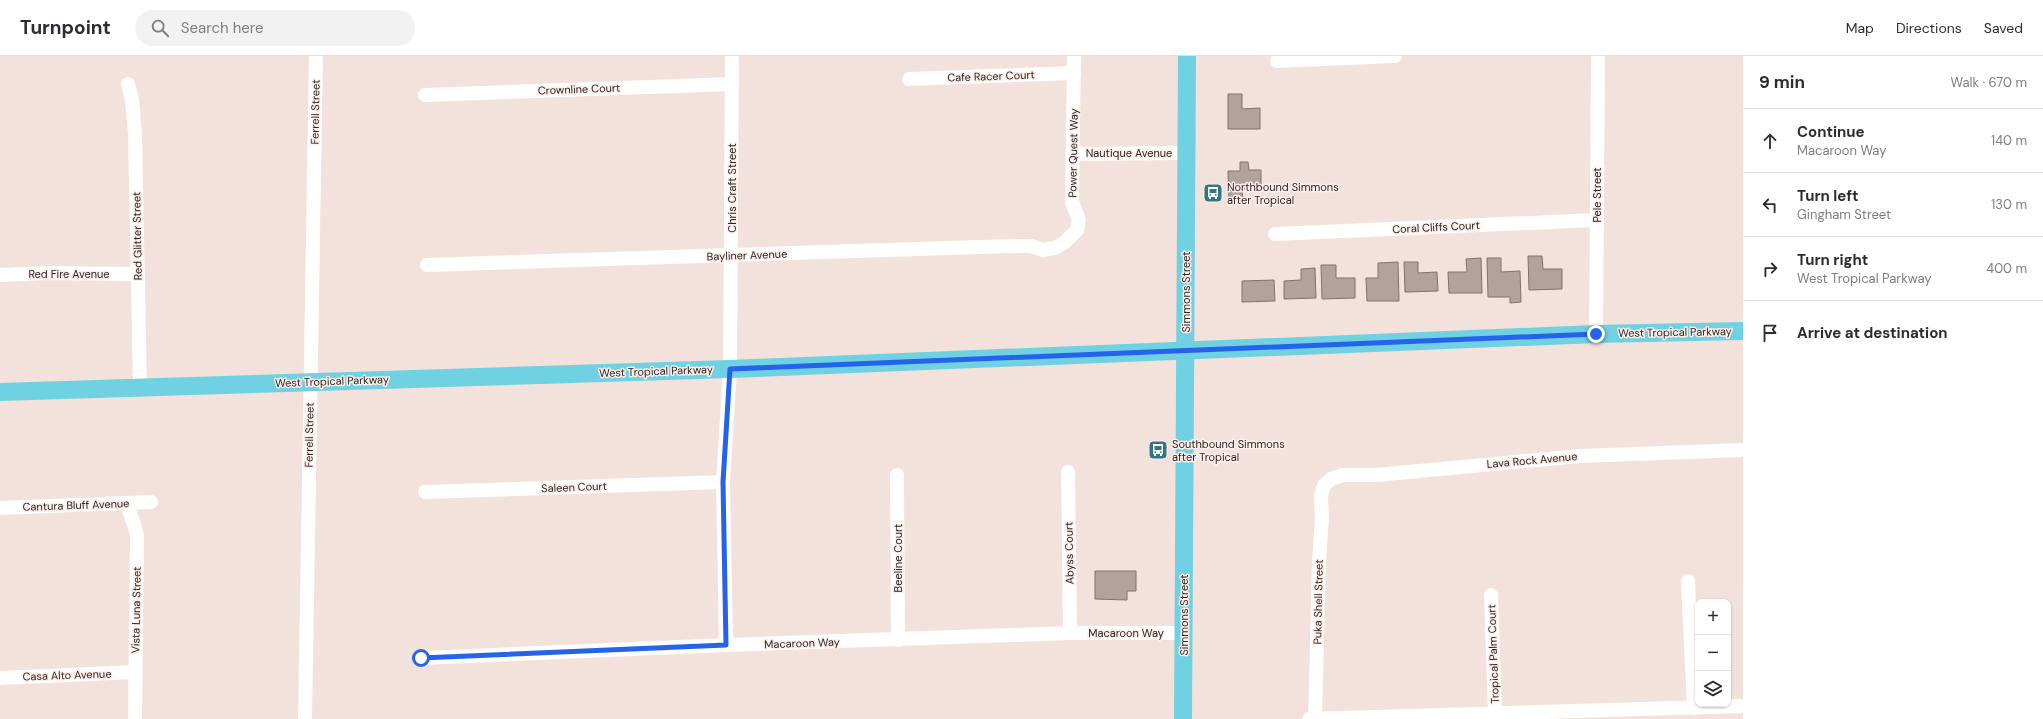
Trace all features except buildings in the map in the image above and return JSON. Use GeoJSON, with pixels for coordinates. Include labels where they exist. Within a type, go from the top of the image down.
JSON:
{"type":"FeatureCollection","features":[{"type":"Feature","properties":{"kind":"main road","name":"Simmons Street"},"geometry":{"type":"LineString","coordinates":[[1183,719],[1187,56]]}},
{"type":"Feature","properties":{"kind":"main road","name":"West Tropical Parkway"},"geometry":{"type":"LineString","coordinates":[[0,392],[730,369],[1596,334],[1743,331]]}},
{"type":"Feature","properties":{"kind":"street","name":"Ferrell Street"},"geometry":{"type":"LineString","coordinates":[[305,719],[316,56]]}},
{"type":"Feature","properties":{"kind":"street","name":"Chris Craft Street"},"geometry":{"type":"LineString","coordinates":[[726,645],[723,482],[730,369],[732,255],[732,56]]}},
{"type":"Feature","properties":{"kind":"street","name":"Power Quest Way"},"geometry":{"type":"LineString","coordinates":[[1064,243],[1077,230],[1079,220],[1072,202],[1074,56]]}},
{"type":"Feature","properties":{"kind":"street"},"geometry":{"type":"LineString","coordinates":[[1277,61],[1394,56]]}},
{"type":"Feature","properties":{"kind":"street","name":"Pele Street"},"geometry":{"type":"LineString","coordinates":[[1596,334],[1598,56]]}},
{"type":"Feature","properties":{"kind":"street","name":"Cafe Racer Court"},"geometry":{"type":"LineString","coordinates":[[909,79],[1074,73]]}},
{"type":"Feature","properties":{"kind":"street","name":"Red Glitter Street"},"geometry":{"type":"LineString","coordinates":[[128,84],[132,100],[136,134],[140,388]]}},
{"type":"Feature","properties":{"kind":"street","name":"Crownline Court"},"geometry":{"type":"LineString","coordinates":[[425,95],[732,84]]}},
{"type":"Feature","properties":{"kind":"street","name":"Nautique Avenue"},"geometry":{"type":"LineString","coordinates":[[1072,154],[1186,153]]}},
{"type":"Feature","properties":{"kind":"street","name":"Coral Cliffs Court"},"geometry":{"type":"LineString","coordinates":[[1275,234],[1597,220]]}},
{"type":"Feature","properties":{"kind":"street","name":"Bayliner Avenue"},"geometry":{"type":"LineString","coordinates":[[428,266],[1011,246],[1031,246],[1043,250],[1055,248],[1064,243]]}},
{"type":"Feature","properties":{"kind":"street","name":"Red Fire Avenue"},"geometry":{"type":"LineString","coordinates":[[0,275],[46,273],[138,274]]}},
{"type":"Feature","properties":{"kind":"street","name":"Lava Rock Avenue"},"geometry":{"type":"LineString","coordinates":[[1324,485],[1331,479],[1343,475],[1376,475],[1580,456],[1743,450]]}},
{"type":"Feature","properties":{"kind":"street","name":"Abyss Court"},"geometry":{"type":"LineString","coordinates":[[1068,472],[1070,633]]}},
{"type":"Feature","properties":{"kind":"street","name":"Beeline Court"},"geometry":{"type":"LineString","coordinates":[[897,475],[898,640]]}},
{"type":"Feature","properties":{"kind":"street","name":"Saleen Court"},"geometry":{"type":"LineString","coordinates":[[425,492],[723,482]]}},
{"type":"Feature","properties":{"kind":"street","name":"Puka Shell Street"},"geometry":{"type":"LineString","coordinates":[[1316,719],[1319,561],[1322,518],[1321,496],[1324,485]]}},
{"type":"Feature","properties":{"kind":"street","name":"Cantura Bluff Avenue"},"geometry":{"type":"LineString","coordinates":[[0,508],[151,502]]}},
{"type":"Feature","properties":{"kind":"street","name":"Vista Luna Street"},"geometry":{"type":"LineString","coordinates":[[126,503],[137,535],[135,719]]}},
{"type":"Feature","properties":{"kind":"street"},"geometry":{"type":"LineString","coordinates":[[1688,581],[1694,708]]}},
{"type":"Feature","properties":{"kind":"street","name":"Tropical Palm Court"},"geometry":{"type":"LineString","coordinates":[[1491,595],[1495,713]]}},
{"type":"Feature","properties":{"kind":"street","name":"Macaroon Way"},"geometry":{"type":"LineString","coordinates":[[421,658],[726,645],[1070,633],[1184,633]]}},
{"type":"Feature","properties":{"kind":"street","name":"Casa Alto Avenue"},"geometry":{"type":"LineString","coordinates":[[0,678],[135,672]]}},
{"type":"Feature","properties":{"kind":"street"},"geometry":{"type":"LineString","coordinates":[[1309,719],[1743,706]]}},
{"type":"Feature","properties":{"kind":"place","name":"Northbound Simmons after Tropical"},"geometry":{"type":"Point","coordinates":[1213,193]}},
{"type":"Feature","properties":{"kind":"place","name":"Southbound Simmons after Tropical"},"geometry":{"type":"Point","coordinates":[1158,450]}},
{"type":"Feature","properties":{"kind":"route"},"geometry":{"type":"LineString","coordinates":[[421,658],[726,645],[723,482],[730,369],[1596,334]]}}]}
